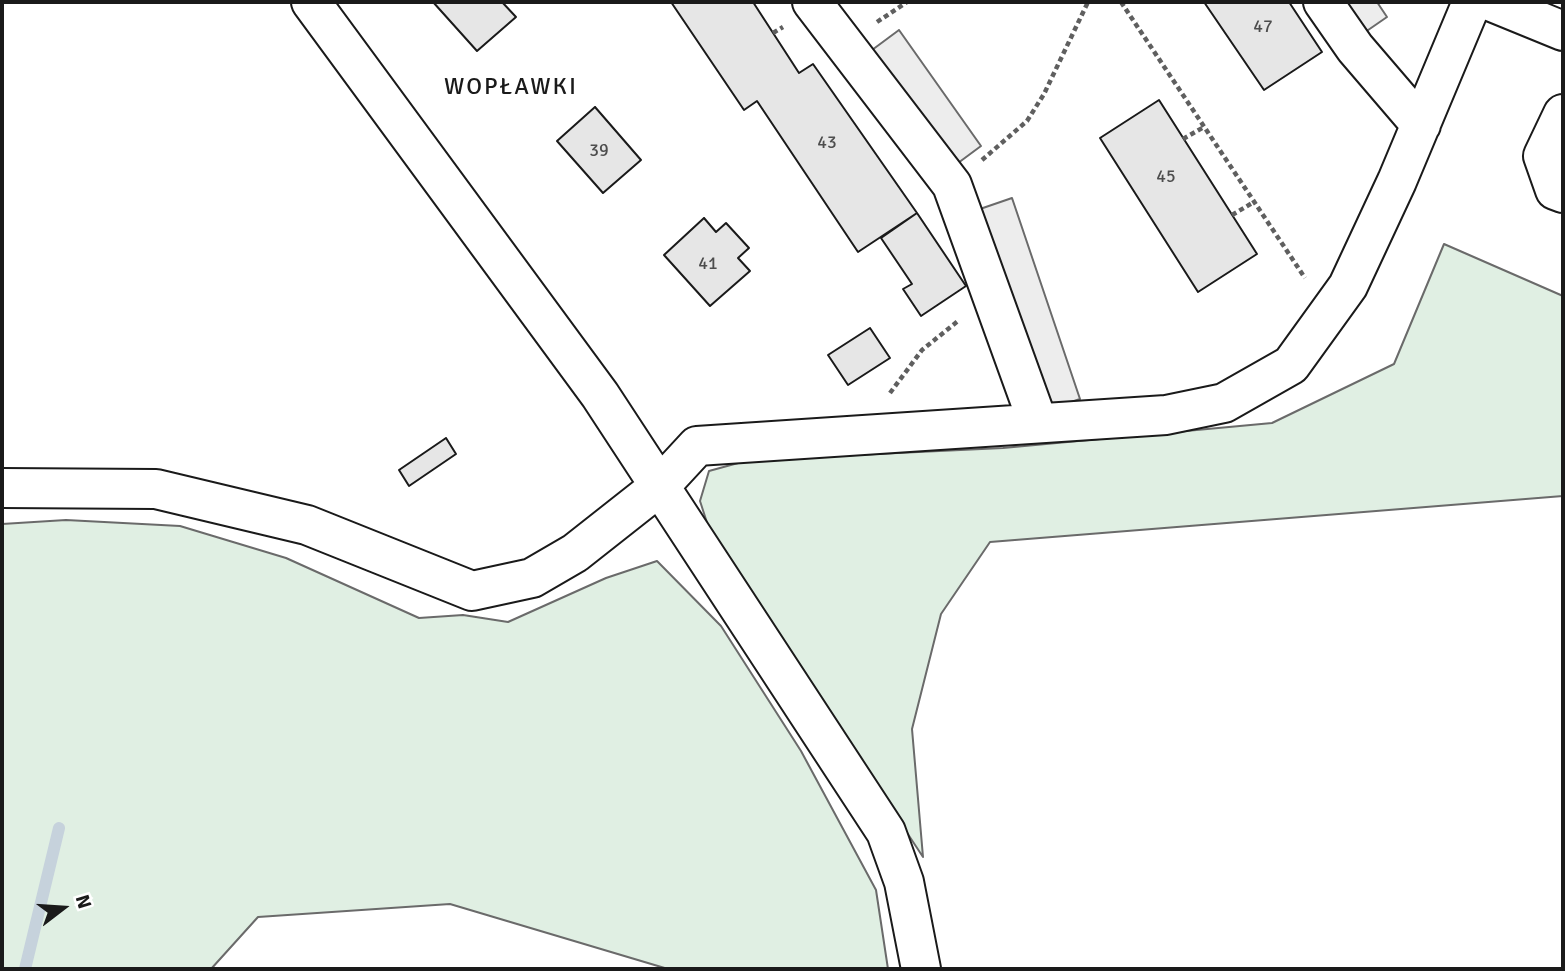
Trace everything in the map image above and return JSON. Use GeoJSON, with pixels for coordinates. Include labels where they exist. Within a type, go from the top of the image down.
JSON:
{"type":"FeatureCollection","features":[{"type":"Feature","properties":{"kind":"street"},"geometry":{"type":"LineString","coordinates":[[311,2],[600,395],[886,832],[904,882],[920,950],[921,969]]}},
{"type":"Feature","properties":{"kind":"street"},"geometry":{"type":"LineString","coordinates":[[812,2],[952,186],[1038,423]]}},
{"type":"Feature","properties":{"kind":"street"},"geometry":{"type":"LineString","coordinates":[[1323,2],[1354,48],[1421,125]]}},
{"type":"Feature","properties":{"kind":"street"},"geometry":{"type":"LineString","coordinates":[[2,488],[156,489],[307,525],[472,591],[532,578],[611,527],[660,486],[697,446],[1166,415],[1224,402],[1291,365],[1348,286],[1421,125],[1472,2]]}},
{"type":"Feature","properties":{"kind":"street"},"geometry":{"type":"LineString","coordinates":[[1492,2],[1563,31]]}},
{"type":"Feature","properties":{"kind":"street"},"geometry":{"type":"LineString","coordinates":[[1563,114],[1543,156],[1556,190],[1563,193]]}},
{"type":"Feature","properties":{"kind":"path"},"geometry":{"type":"LineString","coordinates":[[952,186],[1027,121],[1044,94],[1087,2]]}},
{"type":"Feature","properties":{"kind":"path"},"geometry":{"type":"LineString","coordinates":[[1121,2],[1328,313]]}},
{"type":"Feature","properties":{"kind":"path"},"geometry":{"type":"LineString","coordinates":[[1183,139],[1204,127]]}},
{"type":"Feature","properties":{"kind":"path"},"geometry":{"type":"LineString","coordinates":[[1232,215],[1254,202]]}},
{"type":"Feature","properties":{"kind":"path"},"geometry":{"type":"LineString","coordinates":[[890,394],[922,350],[991,294]]}},
{"type":"Feature","properties":{"kind":"green space"},"geometry":{"type":"Polygon","coordinates":[[[1444,244],[1563,296],[1563,496],[990,542],[941,614],[912,729],[923,857],[711,535],[700,501],[709,471],[749,460],[1003,448],[1272,423],[1394,364],[1444,244]]]}},
{"type":"Feature","properties":{"kind":"green space"},"geometry":{"type":"Polygon","coordinates":[[[66,520],[180,526],[286,558],[419,618],[463,615],[508,622],[606,578],[657,561],[721,626],[801,751],[876,890],[888,969],[668,969],[450,904],[258,917],[211,969],[2,969],[2,524],[66,520]]]}},
{"type":"Feature","properties":{"kind":"shaded area"},"geometry":{"type":"Polygon","coordinates":[[[1335,2],[1377,2],[1387,17],[1358,37],[1335,2]]]}},
{"type":"Feature","properties":{"kind":"shaded area"},"geometry":{"type":"Polygon","coordinates":[[[899,30],[981,146],[954,166],[872,50],[899,30]]]}},
{"type":"Feature","properties":{"kind":"shaded area"},"geometry":{"type":"Polygon","coordinates":[[[1012,198],[1080,399],[1048,410],[980,209],[1012,198]]]}},
{"type":"Feature","properties":{"kind":"building"},"geometry":{"type":"Polygon","coordinates":[[[433,2],[502,2],[516,17],[477,51],[433,2]]]}},
{"type":"Feature","properties":{"kind":"building"},"geometry":{"type":"Polygon","coordinates":[[[671,2],[753,2],[799,73],[813,64],[917,213],[858,252],[757,101],[744,110],[671,2]]]}},
{"type":"Feature","properties":{"kind":"building"},"geometry":{"type":"Polygon","coordinates":[[[1204,2],[1289,2],[1322,52],[1264,90],[1204,2]]]}},
{"type":"Feature","properties":{"kind":"building"},"geometry":{"type":"Polygon","coordinates":[[[1159,100],[1257,254],[1198,292],[1100,138],[1159,100]]]}},
{"type":"Feature","properties":{"kind":"building"},"geometry":{"type":"Polygon","coordinates":[[[595,107],[641,160],[603,193],[557,141],[595,107]]]}},
{"type":"Feature","properties":{"kind":"building"},"geometry":{"type":"Polygon","coordinates":[[[917,213],[966,286],[921,316],[903,289],[912,284],[881,238],[917,213]]]}},
{"type":"Feature","properties":{"kind":"building"},"geometry":{"type":"Polygon","coordinates":[[[704,218],[716,232],[726,223],[749,248],[738,258],[750,271],[710,306],[664,255],[704,218]]]}},
{"type":"Feature","properties":{"kind":"building"},"geometry":{"type":"Polygon","coordinates":[[[870,328],[890,358],[848,385],[828,355],[870,328]]]}},
{"type":"Feature","properties":{"kind":"building"},"geometry":{"type":"Polygon","coordinates":[[[446,438],[456,454],[409,486],[399,470],[446,438]]]}},
{"type":"Feature","properties":{"kind":"waterway"},"geometry":{"type":"LineString","coordinates":[[25,969],[59,828]]}},
{"type":"Feature","properties":{"kind":"district","name":"WOPŁAWKI"},"geometry":{"type":"Point","coordinates":[511,88]}}]}
